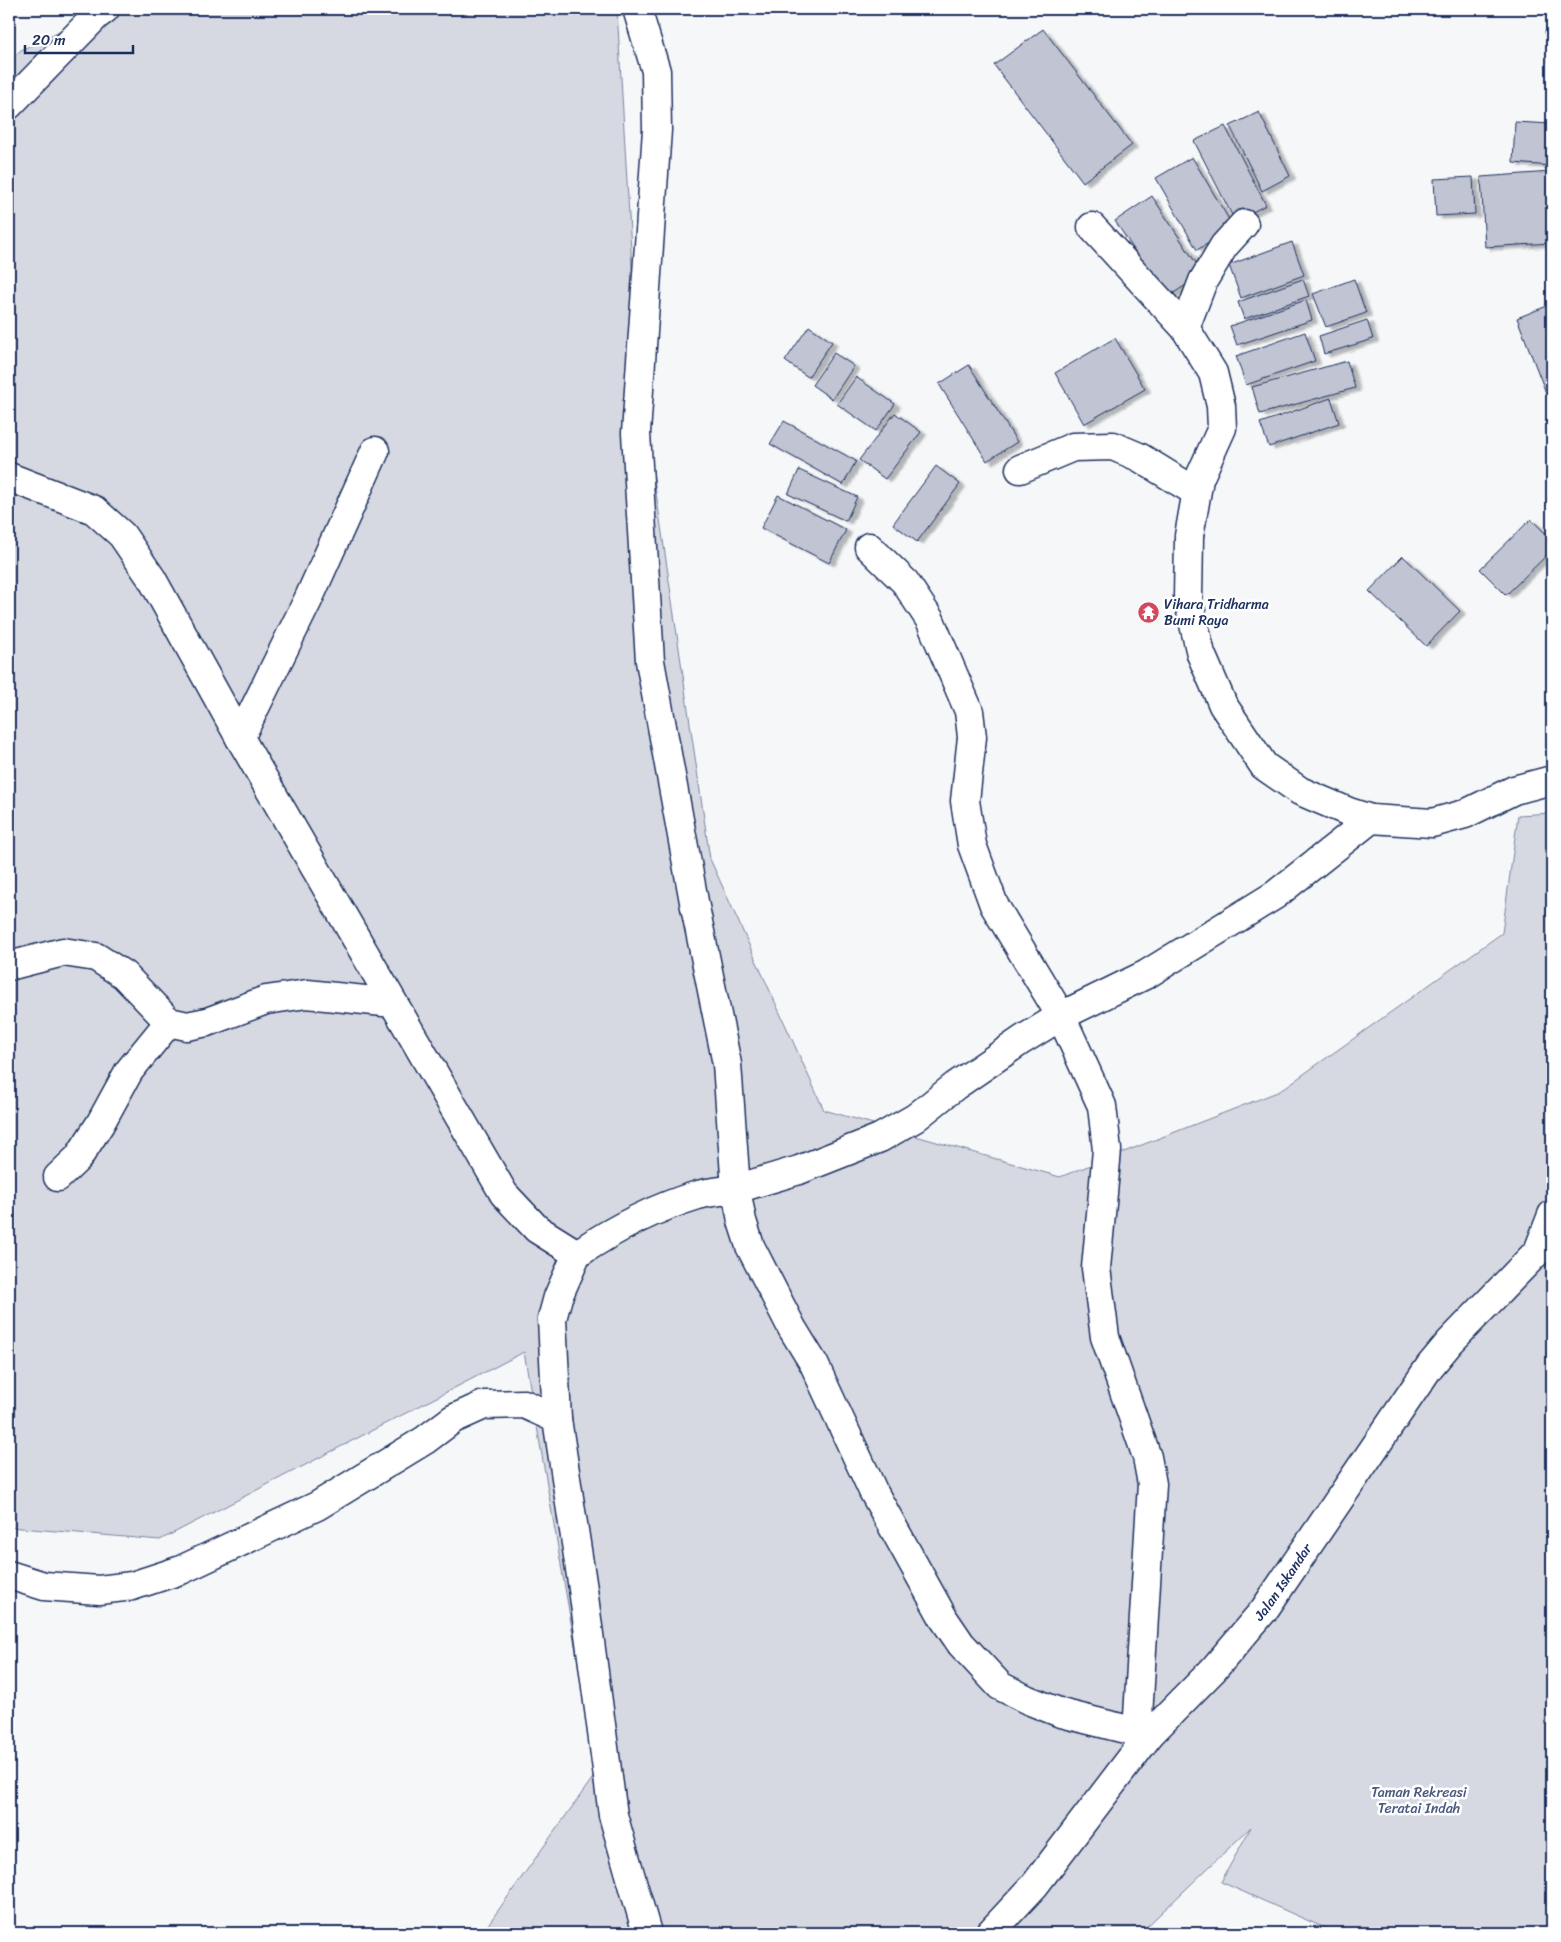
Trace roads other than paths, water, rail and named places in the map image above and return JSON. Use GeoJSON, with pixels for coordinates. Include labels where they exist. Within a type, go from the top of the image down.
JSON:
{"type":"FeatureCollection","features":[{"type":"Feature","properties":{"kind":"street"},"geometry":{"type":"LineString","coordinates":[[9,105],[97,15],[106,9]]}},
{"type":"Feature","properties":{"kind":"street"},"geometry":{"type":"LineString","coordinates":[[637,9],[656,71],[657,130],[636,433],[650,661],[695,907],[727,1064],[736,1189],[742,1221],[750,1246],[792,1328],[814,1364],[873,1491],[944,1619],[961,1644],[1000,1686],[1028,1700],[1061,1713],[1143,1734],[1152,1484],[1147,1457],[1105,1337],[1096,1268],[1107,1150],[1102,1106],[1061,1016],[994,905],[972,845],[965,801],[972,736],[969,711],[930,620],[905,582],[869,547]]}},
{"type":"Feature","properties":{"kind":"street"},"geometry":{"type":"LineString","coordinates":[[1185,328],[1203,281],[1224,246],[1244,224]]}},
{"type":"Feature","properties":{"kind":"street"},"geometry":{"type":"LineString","coordinates":[[1092,227],[1185,328],[1212,372],[1221,406],[1222,428],[1199,478],[1196,492],[1188,536],[1188,599],[1201,654],[1224,705],[1264,766],[1300,791],[1349,812],[1372,819],[1432,823],[1465,814],[1514,790],[1552,780]]}},
{"type":"Feature","properties":{"kind":"street"},"geometry":{"type":"LineString","coordinates":[[1020,469],[1073,447],[1114,446],[1139,457],[1196,492]]}},
{"type":"Feature","properties":{"kind":"street"},"geometry":{"type":"LineString","coordinates":[[240,738],[308,600],[375,451]]}},
{"type":"Feature","properties":{"kind":"street"},"geometry":{"type":"LineString","coordinates":[[9,477],[94,510],[122,535],[152,579],[240,738],[504,1194],[537,1229],[577,1254]]}},
{"type":"Feature","properties":{"kind":"street"},"geometry":{"type":"LineString","coordinates":[[647,1933],[613,1816],[583,1589],[557,1419],[552,1319],[558,1297],[577,1254],[607,1233],[699,1195],[736,1189],[800,1170],[880,1138],[915,1118],[955,1086],[1061,1016],[1147,974],[1275,895],[1372,819]]}},
{"type":"Feature","properties":{"kind":"street"},"geometry":{"type":"LineString","coordinates":[[9,966],[63,952],[96,957],[124,975],[169,1022],[187,1026],[207,1022],[266,1000],[307,994],[393,1003]]}},
{"type":"Feature","properties":{"kind":"street"},"geometry":{"type":"LineString","coordinates":[[58,1177],[78,1158],[100,1124],[129,1071],[169,1022]]}},
{"type":"Feature","properties":{"kind":"street","name":"Jalan Iskandar"},"geometry":{"type":"LineString","coordinates":[[990,1933],[1034,1886],[1143,1734],[1213,1670],[1264,1610],[1430,1366],[1450,1342],[1538,1251],[1552,1215]]}},
{"type":"Feature","properties":{"kind":"street"},"geometry":{"type":"LineString","coordinates":[[9,1575],[44,1586],[99,1590],[132,1586],[181,1570],[317,1506],[425,1440],[453,1419],[484,1405],[524,1404],[557,1419]]}},
{"type":"Feature","properties":{"kind":"place","name":"Vihara Tridharma Bumi Raya"},"geometry":{"type":"Point","coordinates":[1148,612]}},
{"type":"Feature","properties":{"kind":"park label","name":"Taman Rekreasi Teratai Indah"},"geometry":{"type":"Point","coordinates":[1419,1800]}}]}
